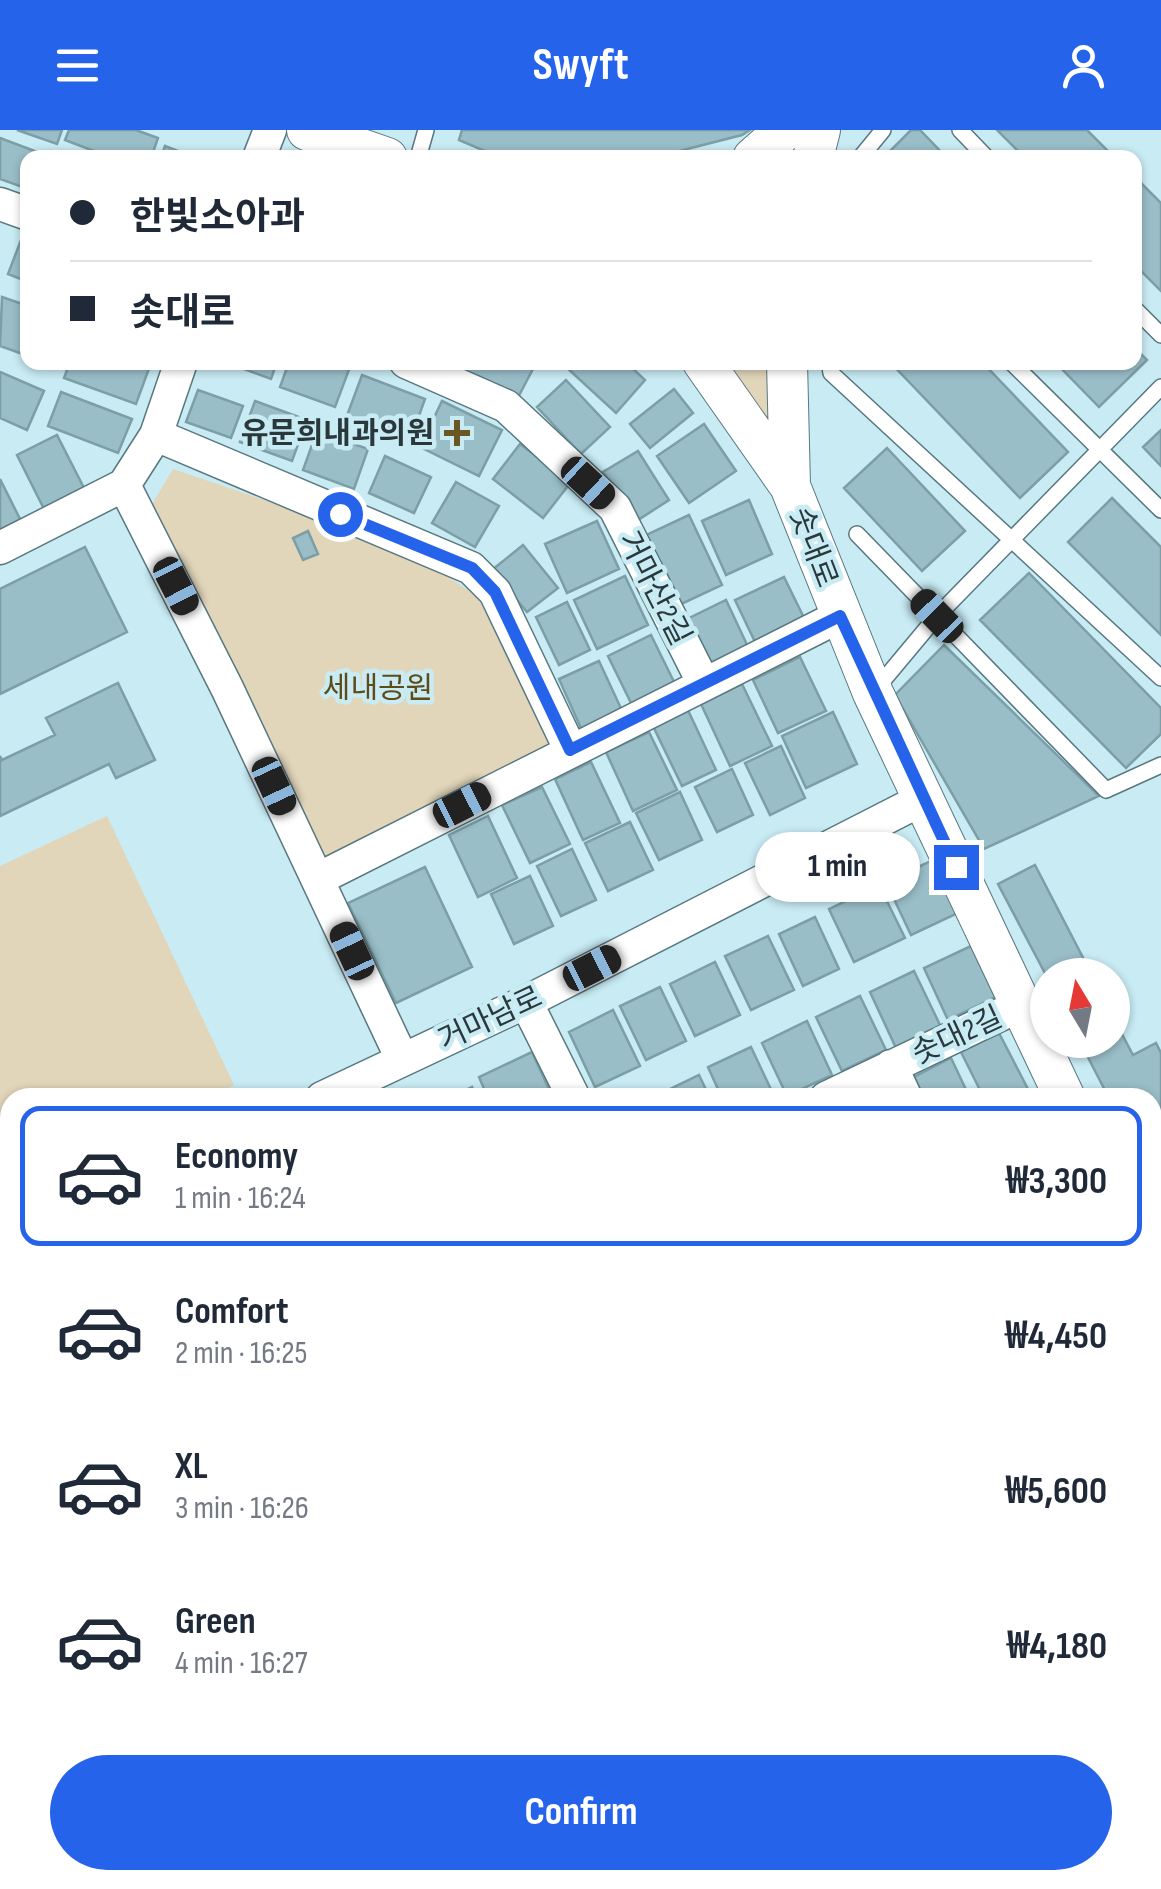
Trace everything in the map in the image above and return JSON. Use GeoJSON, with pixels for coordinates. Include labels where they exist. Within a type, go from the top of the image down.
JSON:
{"type":"FeatureCollection","features":[{"type":"Feature","properties":{"kind":"street"},"geometry":{"type":"LineString","coordinates":[[307,130],[364,150]]}},
{"type":"Feature","properties":{"kind":"street"},"geometry":{"type":"LineString","coordinates":[[761,150],[784,130]]}},
{"type":"Feature","properties":{"kind":"street"},"geometry":{"type":"LineString","coordinates":[[0,548],[124,485],[156,436],[178,370]]}},
{"type":"Feature","properties":{"kind":"street","name":"거마산2길"},"geometry":{"type":"LineString","coordinates":[[424,370],[506,406],[615,508],[704,684]]}},
{"type":"Feature","properties":{"kind":"street"},"geometry":{"type":"LineString","coordinates":[[709,370],[790,486]]}},
{"type":"Feature","properties":{"kind":"street"},"geometry":{"type":"LineString","coordinates":[[786,370],[790,486]]}},
{"type":"Feature","properties":{"kind":"street"},"geometry":{"type":"LineString","coordinates":[[156,436],[472,568],[495,592],[570,750]]}},
{"type":"Feature","properties":{"kind":"street"},"geometry":{"type":"LineString","coordinates":[[124,485],[228,688],[402,1059]]}},
{"type":"Feature","properties":{"kind":"street","name":"솟대로"},"geometry":{"type":"LineString","coordinates":[[790,486],[873,693],[1060,1088]]}},
{"type":"Feature","properties":{"kind":"street"},"geometry":{"type":"LineString","coordinates":[[318,879],[840,616]]}},
{"type":"Feature","properties":{"kind":"street","name":"거마남로"},"geometry":{"type":"LineString","coordinates":[[343,1088],[526,1002],[922,799]]}},
{"type":"Feature","properties":{"kind":"street"},"geometry":{"type":"LineString","coordinates":[[526,1002],[569,1088]]}},
{"type":"Feature","properties":{"kind":"street","name":"솟대2길"},"geometry":{"type":"LineString","coordinates":[[846,1088],[1022,1004]]}},
{"type":"Feature","properties":{"kind":"street","name":"솟대2길"},"geometry":{"type":"LineString","coordinates":[[891,1066],[901,1088]]}},
{"type":"Feature","properties":{"kind":"lane"},"geometry":{"type":"LineString","coordinates":[[867,150],[883,130]]}},
{"type":"Feature","properties":{"kind":"lane"},"geometry":{"type":"LineString","coordinates":[[960,130],[979,150]]}},
{"type":"Feature","properties":{"kind":"lane"},"geometry":{"type":"LineString","coordinates":[[1142,316],[1161,335]]}},
{"type":"Feature","properties":{"kind":"lane"},"geometry":{"type":"LineString","coordinates":[[830,370],[1161,678]]}},
{"type":"Feature","properties":{"kind":"lane"},"geometry":{"type":"LineString","coordinates":[[1019,370],[1161,510]]}},
{"type":"Feature","properties":{"kind":"lane"},"geometry":{"type":"LineString","coordinates":[[873,693],[937,616],[1161,387]]}},
{"type":"Feature","properties":{"kind":"lane"},"geometry":{"type":"LineString","coordinates":[[857,534],[1106,790],[1161,765]]}},
{"type":"Feature","properties":{"kind":"green space"},"geometry":{"type":"Polygon","coordinates":[[[720,370],[776,370],[776,431],[720,370]]]}},
{"type":"Feature","properties":{"kind":"green space","name":"세내공원"},"geometry":{"type":"Polygon","coordinates":[[[173,469],[270,502],[440,571],[479,598],[552,746],[323,862],[148,511],[173,469]]]}},
{"type":"Feature","properties":{"kind":"green space"},"geometry":{"type":"Polygon","coordinates":[[[107,816],[234,1085],[0,1088],[0,866],[107,816]]]}},
{"type":"Feature","properties":{"kind":"building"},"geometry":{"type":"Polygon","coordinates":[[[17,130],[62,130],[57,144],[17,130]]]}},
{"type":"Feature","properties":{"kind":"building"},"geometry":{"type":"Polygon","coordinates":[[[69,130],[136,130],[158,138],[154,150],[91,150],[65,140],[69,130]]]}},
{"type":"Feature","properties":{"kind":"building"},"geometry":{"type":"Polygon","coordinates":[[[462,130],[750,130],[683,150],[482,150],[459,140],[462,130]]]}},
{"type":"Feature","properties":{"kind":"building"},"geometry":{"type":"Polygon","coordinates":[[[911,130],[920,130],[939,150],[891,150],[911,130]]]}},
{"type":"Feature","properties":{"kind":"building"},"geometry":{"type":"Polygon","coordinates":[[[997,130],[1087,130],[1107,150],[1017,150],[997,130]]]}},
{"type":"Feature","properties":{"kind":"building"},"geometry":{"type":"Polygon","coordinates":[[[0,138],[32,150],[20,150],[20,186],[0,179],[0,138]]]}},
{"type":"Feature","properties":{"kind":"building"},"geometry":{"type":"Polygon","coordinates":[[[1142,184],[1161,203],[1161,291],[1142,272],[1142,184]]]}},
{"type":"Feature","properties":{"kind":"building"},"geometry":{"type":"Polygon","coordinates":[[[20,243],[20,279],[8,274],[20,243]]]}},
{"type":"Feature","properties":{"kind":"building"},"geometry":{"type":"Polygon","coordinates":[[[2,297],[20,303],[20,353],[0,346],[2,297]]]}},
{"type":"Feature","properties":{"kind":"building"},"geometry":{"type":"Polygon","coordinates":[[[67,370],[148,370],[136,404],[64,378],[67,370]]]}},
{"type":"Feature","properties":{"kind":"building"},"geometry":{"type":"Polygon","coordinates":[[[247,370],[274,370],[271,379],[247,370]]]}},
{"type":"Feature","properties":{"kind":"building"},"geometry":{"type":"Polygon","coordinates":[[[286,370],[349,370],[335,407],[280,387],[286,370]]]}},
{"type":"Feature","properties":{"kind":"building"},"geometry":{"type":"Polygon","coordinates":[[[453,370],[532,370],[515,403],[453,370]]]}},
{"type":"Feature","properties":{"kind":"building"},"geometry":{"type":"Polygon","coordinates":[[[569,370],[634,370],[645,380],[616,413],[569,370]]]}},
{"type":"Feature","properties":{"kind":"building"},"geometry":{"type":"Polygon","coordinates":[[[898,370],[990,370],[1068,452],[1020,498],[898,370]]]}},
{"type":"Feature","properties":{"kind":"building"},"geometry":{"type":"Polygon","coordinates":[[[1063,370],[1137,370],[1099,407],[1063,370]]]}},
{"type":"Feature","properties":{"kind":"building"},"geometry":{"type":"Polygon","coordinates":[[[0,372],[44,391],[27,430],[0,418],[0,372]]]}},
{"type":"Feature","properties":{"kind":"building"},"geometry":{"type":"Polygon","coordinates":[[[362,375],[425,399],[409,444],[345,421],[362,375]]]}},
{"type":"Feature","properties":{"kind":"building"},"geometry":{"type":"Polygon","coordinates":[[[566,380],[610,427],[581,454],[537,407],[566,380]]]}},
{"type":"Feature","properties":{"kind":"building"},"geometry":{"type":"Polygon","coordinates":[[[674,389],[693,413],[650,448],[630,424],[674,389]]]}},
{"type":"Feature","properties":{"kind":"building"},"geometry":{"type":"Polygon","coordinates":[[[198,390],[243,406],[231,438],[186,422],[198,390]]]}},
{"type":"Feature","properties":{"kind":"building"},"geometry":{"type":"Polygon","coordinates":[[[61,392],[132,419],[118,453],[48,426],[61,392]]]}},
{"type":"Feature","properties":{"kind":"building"},"geometry":{"type":"Polygon","coordinates":[[[255,401],[307,420],[292,461],[240,442],[255,401]]]}},
{"type":"Feature","properties":{"kind":"building"},"geometry":{"type":"Polygon","coordinates":[[[442,401],[502,430],[479,476],[420,447],[442,401]]]}},
{"type":"Feature","properties":{"kind":"building"},"geometry":{"type":"Polygon","coordinates":[[[704,424],[736,471],[689,503],[657,456],[704,424]]]}},
{"type":"Feature","properties":{"kind":"building"},"geometry":{"type":"Polygon","coordinates":[[[1161,430],[1161,466],[1143,447],[1161,430]]]}},
{"type":"Feature","properties":{"kind":"building"},"geometry":{"type":"Polygon","coordinates":[[[317,431],[368,449],[354,489],[303,470],[317,431]]]}},
{"type":"Feature","properties":{"kind":"building"},"geometry":{"type":"Polygon","coordinates":[[[57,435],[85,490],[45,511],[17,455],[57,435]]]}},
{"type":"Feature","properties":{"kind":"building"},"geometry":{"type":"Polygon","coordinates":[[[520,444],[571,482],[543,518],[493,479],[520,444]]]}},
{"type":"Feature","properties":{"kind":"building"},"geometry":{"type":"Polygon","coordinates":[[[887,448],[965,531],[922,571],[844,488],[887,448]]]}},
{"type":"Feature","properties":{"kind":"building"},"geometry":{"type":"Polygon","coordinates":[[[638,451],[669,500],[635,522],[603,472],[638,451]]]}},
{"type":"Feature","properties":{"kind":"building"},"geometry":{"type":"Polygon","coordinates":[[[385,456],[431,477],[414,513],[369,493],[385,456]]]}},
{"type":"Feature","properties":{"kind":"building"},"geometry":{"type":"Polygon","coordinates":[[[0,479],[22,523],[0,534],[0,479]]]}},
{"type":"Feature","properties":{"kind":"building"},"geometry":{"type":"Polygon","coordinates":[[[456,482],[499,506],[475,547],[432,523],[456,482]]]}},
{"type":"Feature","properties":{"kind":"building"},"geometry":{"type":"Polygon","coordinates":[[[1112,498],[1161,547],[1161,635],[1068,542],[1112,498]]]}},
{"type":"Feature","properties":{"kind":"building"},"geometry":{"type":"Polygon","coordinates":[[[749,500],[772,554],[726,575],[702,521],[749,500]]]}},
{"type":"Feature","properties":{"kind":"building"},"geometry":{"type":"Polygon","coordinates":[[[689,515],[722,585],[677,606],[644,536],[689,515]]]}},
{"type":"Feature","properties":{"kind":"building"},"geometry":{"type":"Polygon","coordinates":[[[597,521],[619,569],[567,593],[545,544],[597,521]]]}},
{"type":"Feature","properties":{"kind":"building"},"geometry":{"type":"Polygon","coordinates":[[[308,531],[318,554],[303,560],[293,538],[308,531]]]}},
{"type":"Feature","properties":{"kind":"building"},"geometry":{"type":"Polygon","coordinates":[[[523,545],[558,588],[527,612],[492,570],[523,545]]]}},
{"type":"Feature","properties":{"kind":"building"},"geometry":{"type":"Polygon","coordinates":[[[85,547],[127,632],[0,694],[0,589],[85,547]]]}},
{"type":"Feature","properties":{"kind":"building"},"geometry":{"type":"Polygon","coordinates":[[[1029,573],[1161,708],[1161,734],[1126,768],[980,620],[1029,573]]]}},
{"type":"Feature","properties":{"kind":"building"},"geometry":{"type":"Polygon","coordinates":[[[625,576],[648,625],[597,649],[574,600],[625,576]]]}},
{"type":"Feature","properties":{"kind":"building"},"geometry":{"type":"Polygon","coordinates":[[[784,577],[806,622],[757,646],[735,600],[784,577]]]}},
{"type":"Feature","properties":{"kind":"building"},"geometry":{"type":"Polygon","coordinates":[[[726,600],[749,649],[707,670],[683,621],[726,600]]]}},
{"type":"Feature","properties":{"kind":"building"},"geometry":{"type":"Polygon","coordinates":[[[567,602],[590,650],[559,665],[536,617],[567,602]]]}},
{"type":"Feature","properties":{"kind":"building"},"geometry":{"type":"Polygon","coordinates":[[[651,635],[676,686],[633,707],[608,656],[651,635]]]}},
{"type":"Feature","properties":{"kind":"building"},"geometry":{"type":"Polygon","coordinates":[[[944,645],[1099,796],[984,849],[895,695],[944,645]]]}},
{"type":"Feature","properties":{"kind":"building"},"geometry":{"type":"Polygon","coordinates":[[[800,657],[826,711],[778,733],[753,680],[800,657]]]}},
{"type":"Feature","properties":{"kind":"building"},"geometry":{"type":"Polygon","coordinates":[[[599,661],[625,717],[584,735],[559,679],[599,661]]]}},
{"type":"Feature","properties":{"kind":"building"},"geometry":{"type":"Polygon","coordinates":[[[118,683],[155,760],[116,778],[109,764],[0,816],[0,756],[2,760],[55,735],[46,718],[118,683]]]}},
{"type":"Feature","properties":{"kind":"building"},"geometry":{"type":"Polygon","coordinates":[[[742,684],[772,746],[730,766],[701,704],[742,684]]]}},
{"type":"Feature","properties":{"kind":"building"},"geometry":{"type":"Polygon","coordinates":[[[687,708],[716,770],[682,786],[652,724],[687,708]]]}},
{"type":"Feature","properties":{"kind":"building"},"geometry":{"type":"Polygon","coordinates":[[[833,712],[857,764],[806,788],[782,736],[833,712]]]}},
{"type":"Feature","properties":{"kind":"building"},"geometry":{"type":"Polygon","coordinates":[[[649,732],[677,790],[633,811],[606,752],[649,732]]]}},
{"type":"Feature","properties":{"kind":"building"},"geometry":{"type":"Polygon","coordinates":[[[781,746],[805,798],[770,815],[745,763],[781,746]]]}},
{"type":"Feature","properties":{"kind":"building"},"geometry":{"type":"Polygon","coordinates":[[[591,762],[620,823],[583,840],[555,779],[591,762]]]}},
{"type":"Feature","properties":{"kind":"building"},"geometry":{"type":"Polygon","coordinates":[[[732,769],[753,815],[717,832],[695,787],[732,769]]]}},
{"type":"Feature","properties":{"kind":"building"},"geometry":{"type":"Polygon","coordinates":[[[542,787],[570,844],[530,863],[502,805],[542,787]]]}},
{"type":"Feature","properties":{"kind":"building"},"geometry":{"type":"Polygon","coordinates":[[[680,792],[702,840],[659,860],[636,813],[680,792]]]}},
{"type":"Feature","properties":{"kind":"building"},"geometry":{"type":"Polygon","coordinates":[[[488,816],[517,878],[478,897],[449,835],[488,816]]]}},
{"type":"Feature","properties":{"kind":"building"},"geometry":{"type":"Polygon","coordinates":[[[630,822],[653,870],[608,891],[585,843],[630,822]]]}},
{"type":"Feature","properties":{"kind":"building"},"geometry":{"type":"Polygon","coordinates":[[[572,849],[596,900],[561,916],[537,866],[572,849]]]}},
{"type":"Feature","properties":{"kind":"building"},"geometry":{"type":"Polygon","coordinates":[[[933,860],[958,913],[911,935],[886,882],[933,860]]]}},
{"type":"Feature","properties":{"kind":"building"},"geometry":{"type":"Polygon","coordinates":[[[1035,865],[1083,958],[1037,958],[998,884],[1035,865]]]}},
{"type":"Feature","properties":{"kind":"building"},"geometry":{"type":"Polygon","coordinates":[[[425,867],[472,967],[396,1003],[348,903],[425,867]]]}},
{"type":"Feature","properties":{"kind":"building"},"geometry":{"type":"Polygon","coordinates":[[[530,876],[553,926],[514,944],[491,894],[530,876]]]}},
{"type":"Feature","properties":{"kind":"building"},"geometry":{"type":"Polygon","coordinates":[[[879,885],[905,938],[854,962],[829,909],[879,885]]]}},
{"type":"Feature","properties":{"kind":"building"},"geometry":{"type":"Polygon","coordinates":[[[815,917],[839,969],[803,986],[779,934],[815,917]]]}},
{"type":"Feature","properties":{"kind":"building"},"geometry":{"type":"Polygon","coordinates":[[[768,936],[794,990],[751,1010],[725,956],[768,936]]]}},
{"type":"Feature","properties":{"kind":"building"},"geometry":{"type":"Polygon","coordinates":[[[971,946],[995,997],[948,1020],[924,968],[971,946]]]}},
{"type":"Feature","properties":{"kind":"building"},"geometry":{"type":"Polygon","coordinates":[[[715,962],[740,1015],[695,1036],[670,984],[715,962]]]}},
{"type":"Feature","properties":{"kind":"building"},"geometry":{"type":"Polygon","coordinates":[[[914,971],[941,1027],[896,1048],[870,992],[914,971]]]}},
{"type":"Feature","properties":{"kind":"building"},"geometry":{"type":"Polygon","coordinates":[[[660,987],[686,1041],[646,1060],[620,1006],[660,987]]]}},
{"type":"Feature","properties":{"kind":"building"},"geometry":{"type":"Polygon","coordinates":[[[860,996],[886,1050],[842,1071],[816,1017],[860,996]]]}},
{"type":"Feature","properties":{"kind":"building"},"geometry":{"type":"Polygon","coordinates":[[[613,1010],[640,1066],[595,1087],[569,1032],[613,1010]]]}},
{"type":"Feature","properties":{"kind":"building"},"geometry":{"type":"Polygon","coordinates":[[[807,1021],[832,1075],[804,1088],[783,1088],[762,1043],[807,1021]]]}},
{"type":"Feature","properties":{"kind":"building"},"geometry":{"type":"Polygon","coordinates":[[[999,1033],[1027,1088],[979,1088],[961,1052],[999,1033]]]}},
{"type":"Feature","properties":{"kind":"building"},"geometry":{"type":"Polygon","coordinates":[[[1156,1043],[1161,1053],[1161,1088],[1104,1088],[1088,1058],[1130,1058],[1130,1049],[1133,1055],[1156,1043]]]}},
{"type":"Feature","properties":{"kind":"building"},"geometry":{"type":"Polygon","coordinates":[[[751,1047],[770,1088],[717,1088],[708,1067],[751,1047]]]}},
{"type":"Feature","properties":{"kind":"building"},"geometry":{"type":"Polygon","coordinates":[[[532,1052],[548,1088],[484,1088],[479,1077],[532,1052]]]}},
{"type":"Feature","properties":{"kind":"building"},"geometry":{"type":"Polygon","coordinates":[[[951,1058],[965,1088],[914,1088],[910,1079],[951,1058]]]}},
{"type":"Feature","properties":{"kind":"building"},"geometry":{"type":"Polygon","coordinates":[[[699,1075],[705,1088],[672,1088],[699,1075]]]}},
{"type":"Feature","properties":{"kind":"place","name":"유문희내과의원"},"geometry":{"type":"Point","coordinates":[457,433]}},
{"type":"Feature","properties":{"kind":"route"},"geometry":{"type":"LineString","coordinates":[[340,514],[472,568],[495,592],[570,750],[840,616],[956,867]]}}]}
